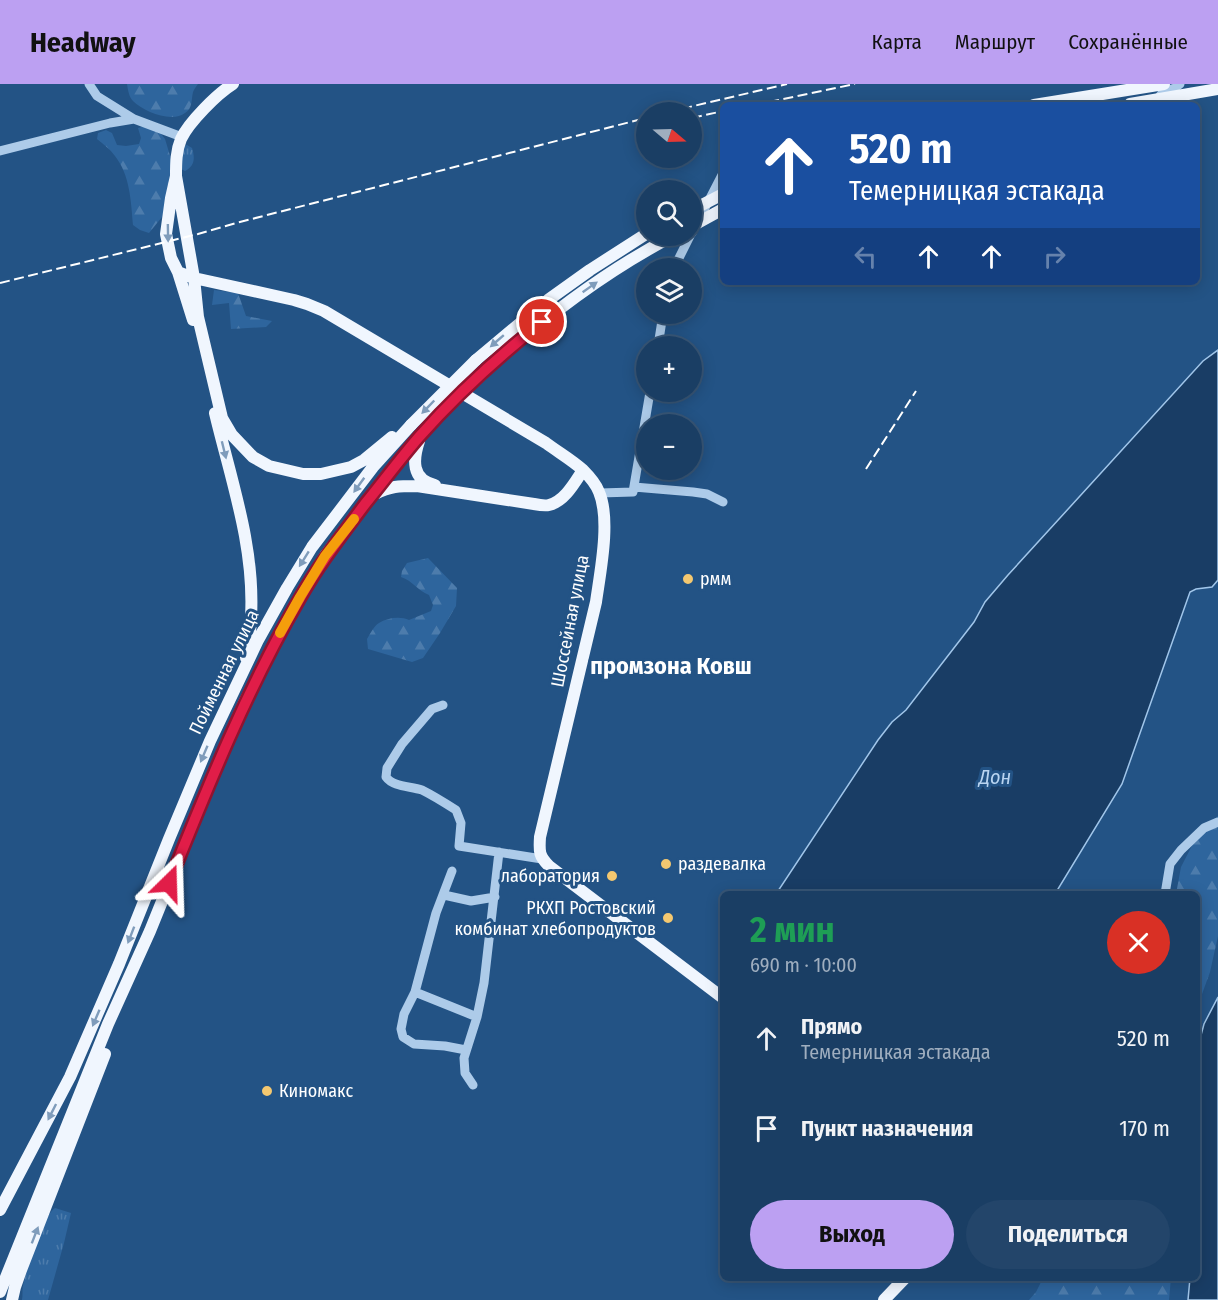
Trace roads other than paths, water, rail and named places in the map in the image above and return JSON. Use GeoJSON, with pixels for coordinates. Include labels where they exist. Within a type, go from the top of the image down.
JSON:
{"type":"FeatureCollection","features":[{"type":"Feature","properties":{"kind":"main road"},"geometry":{"type":"LineString","coordinates":[[1053,102],[1164,84]]}},
{"type":"Feature","properties":{"kind":"main road"},"geometry":{"type":"LineString","coordinates":[[227,86],[196,117],[182,137],[176,159],[176,176],[194,278],[198,317],[222,418],[232,435],[252,457],[269,466],[303,474],[321,474],[351,467],[403,428],[410,426],[476,360],[518,323],[590,270],[636,240]]}},
{"type":"Feature","properties":{"kind":"main road"},"geometry":{"type":"LineString","coordinates":[[1137,102],[1218,89]]}},
{"type":"Feature","properties":{"kind":"main road"},"geometry":{"type":"LineString","coordinates":[[176,176],[166,234],[171,258],[178,272],[193,321],[243,523],[248,555],[251,618],[246,658],[230,702]]}},
{"type":"Feature","properties":{"kind":"main road"},"geometry":{"type":"LineString","coordinates":[[702,205],[720,196]]}},
{"type":"Feature","properties":{"kind":"main road"},"geometry":{"type":"LineString","coordinates":[[702,221],[720,211]]}},
{"type":"Feature","properties":{"kind":"main road","name":"Пойменная улица"},"geometry":{"type":"LineString","coordinates":[[136,962],[225,746],[275,643],[325,556],[420,435],[485,370],[549,316],[652,246]]}},
{"type":"Feature","properties":{"kind":"main road"},"geometry":{"type":"LineString","coordinates":[[178,272],[194,278]]}},
{"type":"Feature","properties":{"kind":"main road"},"geometry":{"type":"LineString","coordinates":[[183,291],[194,278]]}},
{"type":"Feature","properties":{"kind":"main road","name":"Шоссейная улица"},"geometry":{"type":"LineString","coordinates":[[194,278],[294,300],[324,311],[546,443],[580,468],[592,480],[600,493],[604,511],[602,565],[596,602],[540,837],[539,850],[542,859]]}},
{"type":"Feature","properties":{"kind":"main road","name":"Пойменная улица"},"geometry":{"type":"LineString","coordinates":[[32,1147],[70,1077],[210,741],[258,640],[312,547],[373,467],[410,426]]}},
{"type":"Feature","properties":{"kind":"main road"},"geometry":{"type":"LineString","coordinates":[[420,435],[415,453],[415,464],[418,474],[430,484],[547,499],[557,495],[580,468]]}},
{"type":"Feature","properties":{"kind":"main road"},"geometry":{"type":"LineString","coordinates":[[372,495],[388,488],[417,486],[549,505],[561,499],[571,488],[580,468]]}},
{"type":"Feature","properties":{"kind":"main road"},"geometry":{"type":"LineString","coordinates":[[542,859],[720,996]]}},
{"type":"Feature","properties":{"kind":"main road"},"geometry":{"type":"LineString","coordinates":[[12,1300],[18,1278],[128,991],[136,962]]}},
{"type":"Feature","properties":{"kind":"main road"},"geometry":{"type":"LineString","coordinates":[[0,1292],[108,1024],[136,962]]}},
{"type":"Feature","properties":{"kind":"main road"},"geometry":{"type":"LineString","coordinates":[[0,1198],[32,1147]]}},
{"type":"Feature","properties":{"kind":"main road"},"geometry":{"type":"LineString","coordinates":[[0,1210],[32,1147]]}},
{"type":"Feature","properties":{"kind":"main road"},"geometry":{"type":"LineString","coordinates":[[18,1300],[27,1256]]}},
{"type":"Feature","properties":{"kind":"main road"},"geometry":{"type":"LineString","coordinates":[[884,1300],[902,1281]]}},
{"type":"Feature","properties":{"kind":"street"},"geometry":{"type":"LineString","coordinates":[[90,84],[97,96],[134,119],[182,137]]}},
{"type":"Feature","properties":{"kind":"street"},"geometry":{"type":"LineString","coordinates":[[1155,102],[1163,92],[1180,84]]}},
{"type":"Feature","properties":{"kind":"street"},"geometry":{"type":"LineString","coordinates":[[0,151],[134,119]]}},
{"type":"Feature","properties":{"kind":"street"},"geometry":{"type":"LineString","coordinates":[[702,213],[720,179]]}},
{"type":"Feature","properties":{"kind":"street"},"geometry":{"type":"LineString","coordinates":[[634,489],[648,402]]}},
{"type":"Feature","properties":{"kind":"street"},"geometry":{"type":"LineString","coordinates":[[600,493],[634,489],[707,494],[723,502]]}},
{"type":"Feature","properties":{"kind":"street"},"geometry":{"type":"LineString","coordinates":[[442,705],[432,709],[402,744],[387,768],[386,777],[389,782],[418,789],[456,810],[461,823],[459,846],[542,859]]}},
{"type":"Feature","properties":{"kind":"street"},"geometry":{"type":"LineString","coordinates":[[1166,891],[1170,864],[1204,828],[1218,822]]}},
{"type":"Feature","properties":{"kind":"street"},"geometry":{"type":"LineString","coordinates":[[473,1085],[465,1073],[463,1064],[484,983],[500,852]]}},
{"type":"Feature","properties":{"kind":"street"},"geometry":{"type":"LineString","coordinates":[[452,871],[436,913],[401,1029],[403,1037],[414,1044],[466,1050]]}},
{"type":"Feature","properties":{"kind":"street"},"geometry":{"type":"LineString","coordinates":[[444,895],[471,902],[495,897]]}},
{"type":"Feature","properties":{"kind":"street"},"geometry":{"type":"LineString","coordinates":[[414,992],[477,1017]]}},
{"type":"Feature","properties":{"kind":"water","name":"Дон"},"geometry":{"type":"Polygon","coordinates":[[[1218,350],[1218,580],[1212,587],[1190,592],[1122,784],[1057,891],[778,891],[878,740],[892,722],[906,710],[974,622],[985,602],[1203,361],[1218,350]]]}},
{"type":"Feature","properties":{"kind":"water"},"geometry":{"type":"Polygon","coordinates":[[[1218,997],[1218,1300],[1188,1300],[1190,1281],[1200,1281],[1200,1039],[1204,1024],[1218,997]]]}},
{"type":"Feature","properties":{"kind":"railway"},"geometry":{"type":"LineString","coordinates":[[702,104],[787,84]]}},
{"type":"Feature","properties":{"kind":"railway"},"geometry":{"type":"LineString","coordinates":[[769,102],[855,84]]}},
{"type":"Feature","properties":{"kind":"railway"},"geometry":{"type":"LineString","coordinates":[[702,116],[720,112]]}},
{"type":"Feature","properties":{"kind":"railway"},"geometry":{"type":"LineString","coordinates":[[0,283],[636,121]]}},
{"type":"Feature","properties":{"kind":"railway"},"geometry":{"type":"LineString","coordinates":[[866,469],[916,391]]}},
{"type":"Feature","properties":{"kind":"place","name":"рмм"},"geometry":{"type":"Point","coordinates":[688,579]}},
{"type":"Feature","properties":{"kind":"place","name":"раздевалка"},"geometry":{"type":"Point","coordinates":[666,864]}},
{"type":"Feature","properties":{"kind":"place","name":"лаборатория"},"geometry":{"type":"Point","coordinates":[612,876]}},
{"type":"Feature","properties":{"kind":"place","name":"РКХП Ростовский комбинат хлебопродуктов"},"geometry":{"type":"Point","coordinates":[668,918]}},
{"type":"Feature","properties":{"kind":"place","name":"Киномакс"},"geometry":{"type":"Point","coordinates":[267,1091]}},
{"type":"Feature","properties":{"kind":"district","name":"промзона Ковш"},"geometry":{"type":"Point","coordinates":[671,666]}}]}
